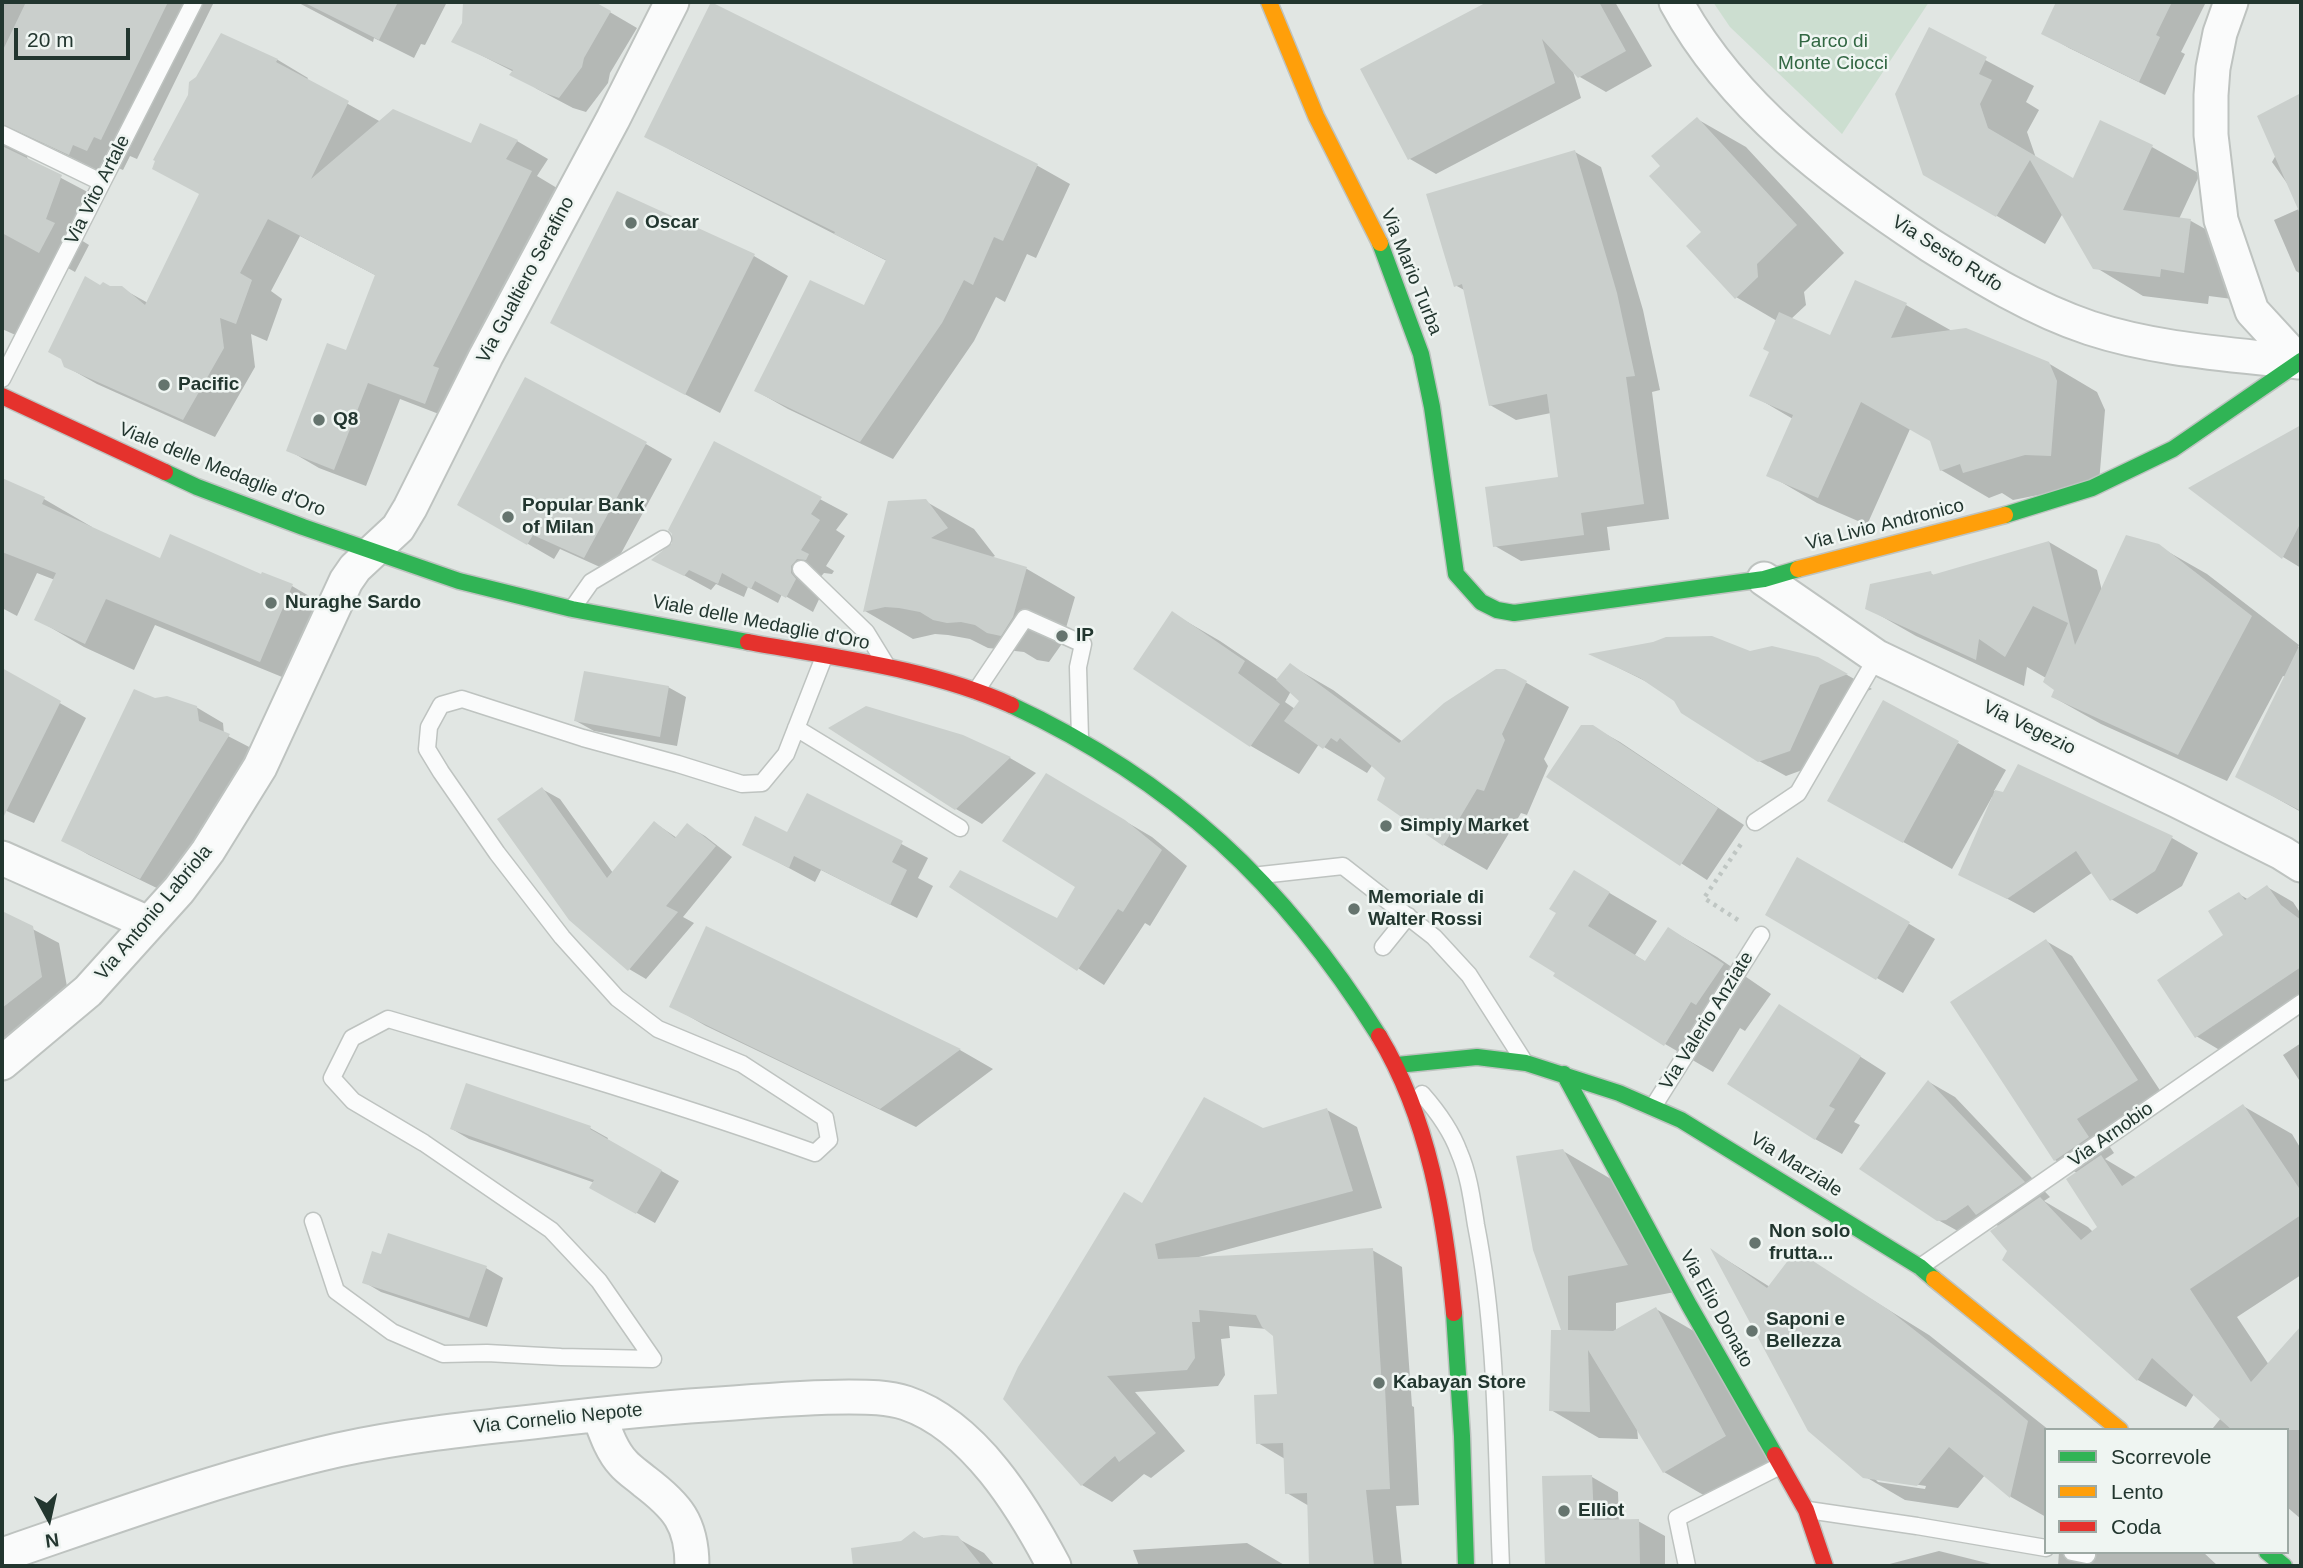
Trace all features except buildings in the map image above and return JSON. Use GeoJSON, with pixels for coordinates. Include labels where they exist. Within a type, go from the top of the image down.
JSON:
{"type":"FeatureCollection","features":[{"type":"Feature","properties":{"kind":"street","name":"Via Gualtiero Serafino"},"geometry":{"type":"LineString","coordinates":[[372,552],[398,528],[410,509],[486,356],[613,119],[672,2]]}},
{"type":"Feature","properties":{"kind":"street","name":"Via Mario Turba"},"geometry":{"type":"LineString","coordinates":[[1269,2],[1316,116],[1380,244],[1421,354],[1432,407],[1456,574]]}},
{"type":"Feature","properties":{"kind":"street","name":"Via Sesto Rufo"},"geometry":{"type":"LineString","coordinates":[[1676,2],[1724,73],[1795,144],[1886,215],[2009,293],[2091,328],[2139,341],[2203,352],[2300,362]]}},
{"type":"Feature","properties":{"kind":"street"},"geometry":{"type":"LineString","coordinates":[[2231,2],[2220,33],[2211,94],[2211,135],[2221,220],[2252,311],[2300,362]]}},
{"type":"Feature","properties":{"kind":"street","name":"Via Livio Andronico"},"geometry":{"type":"LineString","coordinates":[[1456,574],[1480,603],[1514,613],[1763,579],[1850,554],[2000,518],[2092,488],[2173,449],[2300,362]]}},
{"type":"Feature","properties":{"kind":"street","name":"Viale delle Medaglie d'Oro"},"geometry":{"type":"LineString","coordinates":[[2,396],[197,487],[458,581],[572,608],[934,678],[1035,717],[1080,740],[1152,785],[1213,834],[1257,876],[1335,972],[1397,1065],[1430,1160],[1447,1255],[1460,1385],[1466,1566]]}},
{"type":"Feature","properties":{"kind":"street","name":"Via Antonio Labriola"},"geometry":{"type":"LineString","coordinates":[[2,1063],[88,991],[179,890],[208,851],[260,768],[346,581],[372,552]]}},
{"type":"Feature","properties":{"kind":"street","name":"Via Vegezio"},"geometry":{"type":"LineString","coordinates":[[1763,579],[1877,657],[2166,795],[2301,865]]}},
{"type":"Feature","properties":{"kind":"street"},"geometry":{"type":"LineString","coordinates":[[2,858],[148,923]]}},
{"type":"Feature","properties":{"kind":"street","name":"Via Marziale"},"geometry":{"type":"LineString","coordinates":[[1397,1065],[1477,1057],[1526,1063],[1564,1074],[1681,1120],[1920,1267],[2118,1428]]}},
{"type":"Feature","properties":{"kind":"street","name":"Via Elio Donato"},"geometry":{"type":"LineString","coordinates":[[1564,1074],[1679,1286],[1806,1510],[1825,1566]]}},
{"type":"Feature","properties":{"kind":"street","name":"Via Cornelio Nepote"},"geometry":{"type":"LineString","coordinates":[[2,1555],[205,1487],[336,1451],[425,1434],[692,1405],[816,1398],[886,1398],[908,1403],[926,1412],[960,1436],[1015,1496],[1055,1566]]}},
{"type":"Feature","properties":{"kind":"street"},"geometry":{"type":"LineString","coordinates":[[599,1415],[606,1435],[622,1462],[665,1497],[681,1515],[690,1539],[692,1566]]}},
{"type":"Feature","properties":{"kind":"street"},"geometry":{"type":"LineString","coordinates":[[2269,1554],[2284,1566]]}},
{"type":"Feature","properties":{"kind":"lane","name":"Via Vito Artale"},"geometry":{"type":"LineString","coordinates":[[2,379],[194,2]]}},
{"type":"Feature","properties":{"kind":"lane"},"geometry":{"type":"LineString","coordinates":[[2,134],[101,182]]}},
{"type":"Feature","properties":{"kind":"lane"},"geometry":{"type":"LineString","coordinates":[[572,608],[591,582],[663,539]]}},
{"type":"Feature","properties":{"kind":"lane"},"geometry":{"type":"LineString","coordinates":[[801,569],[866,632],[888,668]]}},
{"type":"Feature","properties":{"kind":"lane"},"geometry":{"type":"LineString","coordinates":[[975,692],[1025,618],[1083,644],[1078,667],[1080,740]]}},
{"type":"Feature","properties":{"kind":"lane"},"geometry":{"type":"LineString","coordinates":[[313,1221],[336,1291],[393,1332],[443,1354],[653,1359],[599,1282],[551,1230],[424,1143],[353,1101],[332,1078],[352,1038],[388,1019],[626,1089],[815,1153],[829,1140],[825,1118],[742,1064],[658,1029],[618,998],[562,937],[497,853],[427,748],[429,727],[441,705],[462,699],[583,738],[742,784],[762,783],[786,754],[824,657]]}},
{"type":"Feature","properties":{"kind":"lane"},"geometry":{"type":"LineString","coordinates":[[1755,822],[1798,793],[1877,657]]}},
{"type":"Feature","properties":{"kind":"lane"},"geometry":{"type":"LineString","coordinates":[[796,728],[960,828]]}},
{"type":"Feature","properties":{"kind":"lane"},"geometry":{"type":"LineString","coordinates":[[1257,876],[1343,866],[1434,937],[1469,975],[1526,1063]]}},
{"type":"Feature","properties":{"kind":"lane"},"geometry":{"type":"LineString","coordinates":[[1383,947],[1408,916]]}},
{"type":"Feature","properties":{"kind":"lane","name":"Via Valerio Anziate"},"geometry":{"type":"LineString","coordinates":[[1653,1107],[1761,935]]}},
{"type":"Feature","properties":{"kind":"lane","name":"Via Arnobio"},"geometry":{"type":"LineString","coordinates":[[1920,1267],[2301,1003]]}},
{"type":"Feature","properties":{"kind":"lane","name":"Viale delle Medaglie d'Oro"},"geometry":{"type":"LineString","coordinates":[[1397,1065],[1443,1121],[1467,1174],[1485,1268],[1492,1351],[1501,1566]]}},
{"type":"Feature","properties":{"kind":"lane"},"geometry":{"type":"LineString","coordinates":[[1687,1566],[1676,1518],[1780,1466]]}},
{"type":"Feature","properties":{"kind":"lane"},"geometry":{"type":"LineString","coordinates":[[1806,1510],[2044,1548]]}},
{"type":"Feature","properties":{"kind":"path"},"geometry":{"type":"LineString","coordinates":[[1732,916],[1704,898],[1755,822]]}},
{"type":"Feature","properties":{"kind":"green space","name":"Parco di Monte Ciocci"},"geometry":{"type":"Polygon","coordinates":[[[1713,2],[1929,2],[1842,134],[1730,27],[1713,2]]]}},
{"type":"Feature","properties":{"kind":"traffic: fast"},"geometry":{"type":"LineString","coordinates":[[1380,243],[1421,354],[1432,407],[1456,574],[1481,602],[1497,610],[1514,613],[1764,579],[1798,569]]}},
{"type":"Feature","properties":{"kind":"traffic: fast"},"geometry":{"type":"LineString","coordinates":[[2005,515],[2092,488],[2173,449],[2301,361]]}},
{"type":"Feature","properties":{"kind":"traffic: fast"},"geometry":{"type":"LineString","coordinates":[[165,472],[303,527],[459,581],[572,609],[748,642]]}},
{"type":"Feature","properties":{"kind":"traffic: fast"},"geometry":{"type":"LineString","coordinates":[[1011,705],[1124,767],[1174,803],[1220,842],[1264,885],[1304,931],[1343,981],[1379,1036]]}},
{"type":"Feature","properties":{"kind":"traffic: fast"},"geometry":{"type":"LineString","coordinates":[[1397,1065],[1477,1057],[1526,1063],[1619,1093],[1681,1120],[1920,1267],[1934,1279]]}},
{"type":"Feature","properties":{"kind":"traffic: fast"},"geometry":{"type":"LineString","coordinates":[[1564,1074],[1689,1305],[1775,1455]]}},
{"type":"Feature","properties":{"kind":"traffic: fast"},"geometry":{"type":"LineString","coordinates":[[1454,1313],[1462,1436],[1466,1566]]}},
{"type":"Feature","properties":{"kind":"traffic: fast"},"geometry":{"type":"LineString","coordinates":[[2269,1554],[2284,1566]]}},
{"type":"Feature","properties":{"kind":"traffic: slow"},"geometry":{"type":"LineString","coordinates":[[1269,2],[1316,116],[1380,243]]}},
{"type":"Feature","properties":{"kind":"traffic: slow"},"geometry":{"type":"LineString","coordinates":[[1798,569],[2005,515]]}},
{"type":"Feature","properties":{"kind":"traffic: slow"},"geometry":{"type":"LineString","coordinates":[[1934,1279],[2118,1428]]}},
{"type":"Feature","properties":{"kind":"traffic: jam"},"geometry":{"type":"LineString","coordinates":[[2,396],[165,472]]}},
{"type":"Feature","properties":{"kind":"traffic: jam"},"geometry":{"type":"LineString","coordinates":[[748,642],[915,673],[979,692],[1011,705]]}},
{"type":"Feature","properties":{"kind":"traffic: jam"},"geometry":{"type":"LineString","coordinates":[[1379,1036],[1411,1101],[1432,1170],[1446,1241],[1454,1313]]}},
{"type":"Feature","properties":{"kind":"traffic: jam"},"geometry":{"type":"LineString","coordinates":[[1775,1455],[1806,1510],[1825,1566]]}},
{"type":"Feature","properties":{"kind":"place","name":"Oscar"},"geometry":{"type":"Point","coordinates":[631,223]}},
{"type":"Feature","properties":{"kind":"place","name":"Pacific"},"geometry":{"type":"Point","coordinates":[164,385]}},
{"type":"Feature","properties":{"kind":"place","name":"Q8"},"geometry":{"type":"Point","coordinates":[319,420]}},
{"type":"Feature","properties":{"kind":"place","name":"Popular Bank of Milan"},"geometry":{"type":"Point","coordinates":[508,517]}},
{"type":"Feature","properties":{"kind":"place","name":"Nuraghe Sardo"},"geometry":{"type":"Point","coordinates":[271,603]}},
{"type":"Feature","properties":{"kind":"place","name":"IP"},"geometry":{"type":"Point","coordinates":[1062,636]}},
{"type":"Feature","properties":{"kind":"place","name":"Simply Market"},"geometry":{"type":"Point","coordinates":[1386,826]}},
{"type":"Feature","properties":{"kind":"place","name":"Memoriale di Walter Rossi"},"geometry":{"type":"Point","coordinates":[1354,909]}},
{"type":"Feature","properties":{"kind":"place","name":"Non solo frutta..."},"geometry":{"type":"Point","coordinates":[1755,1243]}},
{"type":"Feature","properties":{"kind":"place","name":"Saponi e Bellezza"},"geometry":{"type":"Point","coordinates":[1752,1331]}},
{"type":"Feature","properties":{"kind":"place","name":"Kabayan Store"},"geometry":{"type":"Point","coordinates":[1379,1383]}},
{"type":"Feature","properties":{"kind":"place","name":"Elliot"},"geometry":{"type":"Point","coordinates":[1564,1511]}}]}
